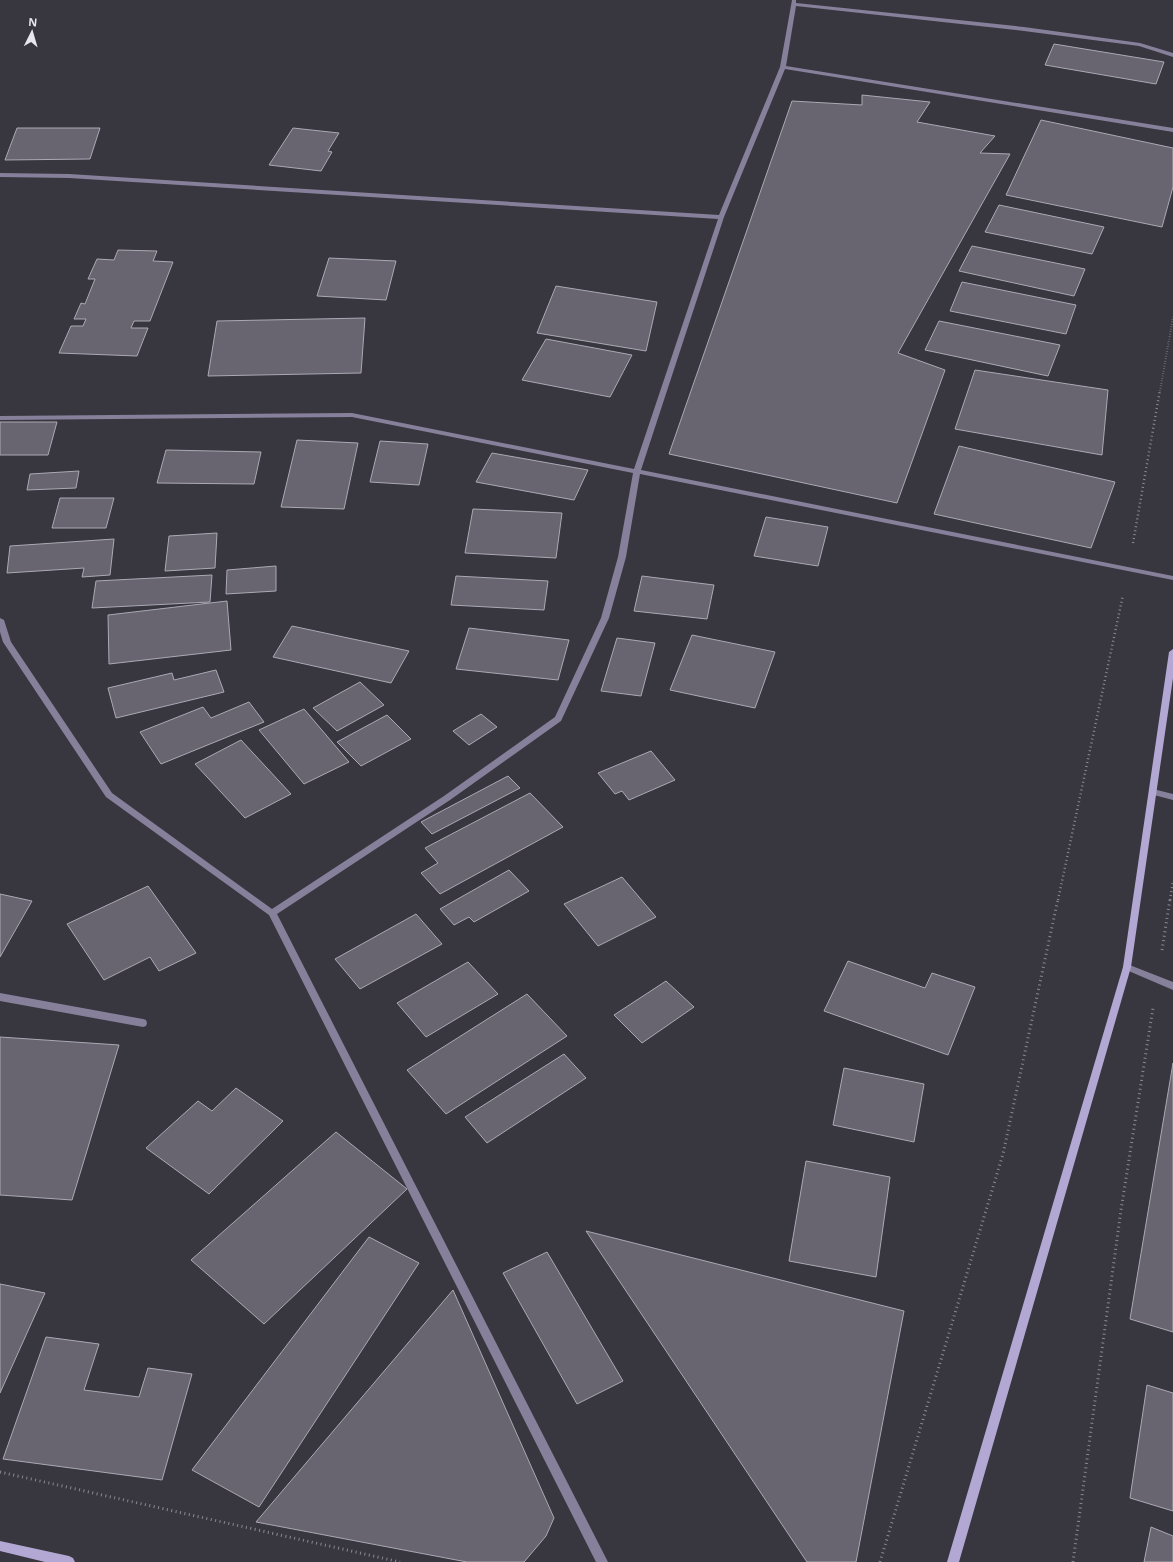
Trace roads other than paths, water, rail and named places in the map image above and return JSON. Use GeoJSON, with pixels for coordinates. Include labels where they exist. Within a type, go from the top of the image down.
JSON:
{"type":"FeatureCollection","features":[{"type":"Feature","properties":{"kind":"main road"},"geometry":{"type":"LineString","coordinates":[[953,1562],[1127,967],[1173,652]]}},
{"type":"Feature","properties":{"kind":"main road"},"geometry":{"type":"LineString","coordinates":[[0,1546],[69,1562]]}},
{"type":"Feature","properties":{"kind":"street"},"geometry":{"type":"LineString","coordinates":[[272,914],[447,798],[558,719],[605,618],[622,558],[637,471],[721,217],[783,67],[794,2],[1140,44],[1173,56]]}},
{"type":"Feature","properties":{"kind":"street"},"geometry":{"type":"LineString","coordinates":[[783,67],[1173,130]]}},
{"type":"Feature","properties":{"kind":"street"},"geometry":{"type":"LineString","coordinates":[[0,174],[76,177],[721,217]]}},
{"type":"Feature","properties":{"kind":"street"},"geometry":{"type":"LineString","coordinates":[[0,418],[352,414],[1173,578]]}},
{"type":"Feature","properties":{"kind":"street"},"geometry":{"type":"LineString","coordinates":[[0,620],[8,642],[110,795],[272,914],[602,1562]]}},
{"type":"Feature","properties":{"kind":"street"},"geometry":{"type":"LineString","coordinates":[[1153,792],[1173,797]]}},
{"type":"Feature","properties":{"kind":"street"},"geometry":{"type":"LineString","coordinates":[[1127,967],[1173,986]]}},
{"type":"Feature","properties":{"kind":"street"},"geometry":{"type":"LineString","coordinates":[[0,997],[143,1022]]}}]}
